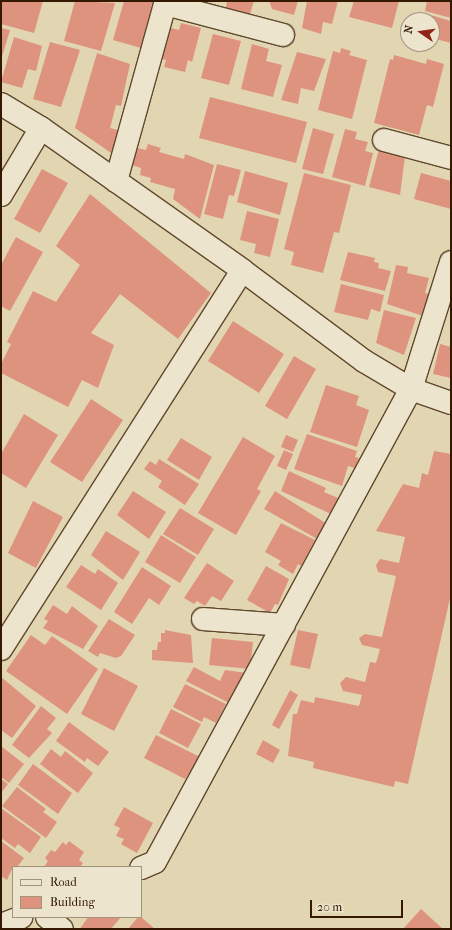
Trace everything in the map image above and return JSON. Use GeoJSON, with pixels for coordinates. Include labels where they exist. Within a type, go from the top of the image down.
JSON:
{"type":"FeatureCollection","features":[{"type":"Feature","properties":{"kind":"street"},"geometry":{"type":"LineString","coordinates":[[116,181],[166,2],[283,35]]}},
{"type":"Feature","properties":{"kind":"street"},"geometry":{"type":"LineString","coordinates":[[1,104],[41,128],[242,270],[364,361],[411,389],[451,403]]}},
{"type":"Feature","properties":{"kind":"street"},"geometry":{"type":"LineString","coordinates":[[1,195],[41,128]]}},
{"type":"Feature","properties":{"kind":"street"},"geometry":{"type":"LineString","coordinates":[[384,140],[451,158]]}},
{"type":"Feature","properties":{"kind":"street"},"geometry":{"type":"LineString","coordinates":[[142,868],[155,862],[411,389],[451,262]]}},
{"type":"Feature","properties":{"kind":"street"},"geometry":{"type":"LineString","coordinates":[[1,648],[8,628],[242,270]]}},
{"type":"Feature","properties":{"kind":"street"},"geometry":{"type":"LineString","coordinates":[[203,619],[284,625]]}},
{"type":"Feature","properties":{"kind":"street"},"geometry":{"type":"LineString","coordinates":[[1,926],[20,918]]}},
{"type":"Feature","properties":{"kind":"street"},"geometry":{"type":"LineString","coordinates":[[48,918],[62,929]]}},
{"type":"Feature","properties":{"kind":"building"},"geometry":{"type":"Polygon","coordinates":[[[1,1],[43,1],[34,33],[1,24],[1,1]]]}},
{"type":"Feature","properties":{"kind":"building"},"geometry":{"type":"Polygon","coordinates":[[[75,1],[115,3],[101,51],[64,41],[75,1]]]}},
{"type":"Feature","properties":{"kind":"building"},"geometry":{"type":"Polygon","coordinates":[[[124,1],[153,1],[141,48],[113,40],[124,1]]]}},
{"type":"Feature","properties":{"kind":"building"},"geometry":{"type":"Polygon","coordinates":[[[227,1],[254,1],[250,14],[226,8],[227,1]]]}},
{"type":"Feature","properties":{"kind":"building"},"geometry":{"type":"Polygon","coordinates":[[[269,1],[298,1],[294,15],[272,9],[269,1]]]}},
{"type":"Feature","properties":{"kind":"building"},"geometry":{"type":"Polygon","coordinates":[[[307,1],[338,1],[332,24],[323,22],[321,34],[302,28],[307,1]]]}},
{"type":"Feature","properties":{"kind":"building"},"geometry":{"type":"Polygon","coordinates":[[[354,1],[399,1],[392,28],[349,17],[354,1]]]}},
{"type":"Feature","properties":{"kind":"building"},"geometry":{"type":"Polygon","coordinates":[[[427,1],[451,1],[451,18],[440,15],[440,12],[425,11],[427,1]]]}},
{"type":"Feature","properties":{"kind":"building"},"geometry":{"type":"Polygon","coordinates":[[[440,18],[451,21],[451,43],[440,40],[440,18]]]}},
{"type":"Feature","properties":{"kind":"building"},"geometry":{"type":"Polygon","coordinates":[[[181,23],[201,28],[192,62],[188,60],[185,72],[164,67],[166,60],[162,59],[171,28],[179,30],[181,23]]]}},
{"type":"Feature","properties":{"kind":"building"},"geometry":{"type":"Polygon","coordinates":[[[1,28],[10,30],[1,60],[1,28]]]}},
{"type":"Feature","properties":{"kind":"building"},"geometry":{"type":"Polygon","coordinates":[[[213,34],[241,41],[229,85],[201,78],[213,34]]]}},
{"type":"Feature","properties":{"kind":"building"},"geometry":{"type":"Polygon","coordinates":[[[14,37],[42,46],[36,71],[28,69],[22,88],[1,82],[14,37]]]}},
{"type":"Feature","properties":{"kind":"building"},"geometry":{"type":"Polygon","coordinates":[[[50,42],[80,50],[61,107],[33,99],[50,42]]]}},
{"type":"Feature","properties":{"kind":"building"},"geometry":{"type":"Polygon","coordinates":[[[252,44],[269,49],[266,61],[282,65],[273,97],[241,89],[252,44]]]}},
{"type":"Feature","properties":{"kind":"building"},"geometry":{"type":"Polygon","coordinates":[[[341,48],[351,51],[349,55],[367,60],[352,119],[318,110],[333,51],[340,53],[341,48]]]}},
{"type":"Feature","properties":{"kind":"building"},"geometry":{"type":"Polygon","coordinates":[[[297,52],[326,59],[314,91],[301,88],[298,104],[281,100],[297,52]]]}},
{"type":"Feature","properties":{"kind":"building"},"geometry":{"type":"Polygon","coordinates":[[[97,53],[130,64],[121,106],[116,105],[110,128],[122,131],[114,155],[75,128],[97,53]]]}},
{"type":"Feature","properties":{"kind":"building"},"geometry":{"type":"Polygon","coordinates":[[[394,55],[426,64],[427,59],[444,64],[433,107],[427,105],[419,135],[374,123],[390,59],[393,60],[394,55]]]}},
{"type":"Feature","properties":{"kind":"building"},"geometry":{"type":"Polygon","coordinates":[[[210,97],[307,122],[296,163],[199,138],[210,97]]]}},
{"type":"Feature","properties":{"kind":"building"},"geometry":{"type":"Polygon","coordinates":[[[313,128],[334,134],[323,174],[302,169],[313,128]]]}},
{"type":"Feature","properties":{"kind":"building"},"geometry":{"type":"Polygon","coordinates":[[[345,129],[357,132],[355,139],[368,142],[365,151],[373,153],[365,186],[332,177],[345,129]]]}},
{"type":"Feature","properties":{"kind":"building"},"geometry":{"type":"Polygon","coordinates":[[[148,144],[161,148],[159,152],[184,159],[185,154],[214,165],[200,219],[173,199],[175,189],[150,182],[151,178],[140,175],[141,168],[129,164],[133,147],[146,150],[148,144]]]}},
{"type":"Feature","properties":{"kind":"building"},"geometry":{"type":"Polygon","coordinates":[[[379,149],[405,156],[400,195],[369,187],[379,149]]]}},
{"type":"Feature","properties":{"kind":"building"},"geometry":{"type":"Polygon","coordinates":[[[217,164],[241,170],[234,196],[229,195],[223,219],[204,214],[217,164]]]}},
{"type":"Feature","properties":{"kind":"building"},"geometry":{"type":"Polygon","coordinates":[[[42,169],[68,183],[40,233],[14,219],[42,169]]]}},
{"type":"Feature","properties":{"kind":"building"},"geometry":{"type":"Polygon","coordinates":[[[245,171],[288,183],[280,215],[237,202],[245,171]]]}},
{"type":"Feature","properties":{"kind":"building"},"geometry":{"type":"Polygon","coordinates":[[[304,173],[351,185],[339,233],[334,232],[323,273],[291,265],[294,252],[284,249],[304,173]]]}},
{"type":"Feature","properties":{"kind":"building"},"geometry":{"type":"Polygon","coordinates":[[[421,173],[451,181],[451,209],[414,199],[421,173]]]}},
{"type":"Feature","properties":{"kind":"building"},"geometry":{"type":"Polygon","coordinates":[[[90,194],[211,293],[178,339],[120,294],[91,333],[114,345],[98,388],[82,380],[68,407],[1,373],[1,364],[11,344],[7,342],[33,291],[56,302],[80,265],[56,246],[90,194]]]}},
{"type":"Feature","properties":{"kind":"building"},"geometry":{"type":"Polygon","coordinates":[[[247,211],[279,219],[270,257],[254,253],[256,244],[240,240],[247,211]]]}},
{"type":"Feature","properties":{"kind":"building"},"geometry":{"type":"Polygon","coordinates":[[[16,237],[43,252],[10,311],[1,306],[1,265],[16,237]]]}},
{"type":"Feature","properties":{"kind":"building"},"geometry":{"type":"Polygon","coordinates":[[[348,252],[375,258],[374,262],[379,263],[378,268],[391,271],[385,291],[340,280],[348,252]]]}},
{"type":"Feature","properties":{"kind":"building"},"geometry":{"type":"Polygon","coordinates":[[[396,265],[408,267],[407,273],[429,278],[425,293],[432,295],[426,317],[387,304],[396,265]]]}},
{"type":"Feature","properties":{"kind":"building"},"geometry":{"type":"Polygon","coordinates":[[[341,284],[384,295],[380,312],[371,309],[368,320],[334,312],[341,284]]]}},
{"type":"Feature","properties":{"kind":"building"},"geometry":{"type":"Polygon","coordinates":[[[384,310],[416,318],[404,355],[376,343],[384,310]]]}},
{"type":"Feature","properties":{"kind":"building"},"geometry":{"type":"Polygon","coordinates":[[[233,321],[284,354],[259,393],[208,361],[233,321]]]}},
{"type":"Feature","properties":{"kind":"building"},"geometry":{"type":"Polygon","coordinates":[[[440,344],[451,347],[451,378],[433,374],[440,344]]]}},
{"type":"Feature","properties":{"kind":"building"},"geometry":{"type":"Polygon","coordinates":[[[294,356],[316,369],[287,419],[265,406],[294,356]]]}},
{"type":"Feature","properties":{"kind":"building"},"geometry":{"type":"Polygon","coordinates":[[[326,385],[359,396],[356,405],[369,410],[357,447],[310,432],[326,385]]]}},
{"type":"Feature","properties":{"kind":"building"},"geometry":{"type":"Polygon","coordinates":[[[91,399],[123,420],[82,482],[50,462],[91,399]]]}},
{"type":"Feature","properties":{"kind":"building"},"geometry":{"type":"Polygon","coordinates":[[[24,414],[58,435],[26,488],[1,473],[1,454],[24,414]]]}},
{"type":"Feature","properties":{"kind":"building"},"geometry":{"type":"Polygon","coordinates":[[[307,434],[357,451],[355,457],[359,458],[355,468],[348,466],[342,486],[294,469],[307,434]]]}},
{"type":"Feature","properties":{"kind":"building"},"geometry":{"type":"Polygon","coordinates":[[[286,435],[298,440],[293,452],[281,447],[286,435]]]}},
{"type":"Feature","properties":{"kind":"building"},"geometry":{"type":"Polygon","coordinates":[[[243,437],[275,456],[257,489],[261,491],[236,535],[198,513],[243,437]]]}},
{"type":"Feature","properties":{"kind":"building"},"geometry":{"type":"Polygon","coordinates":[[[181,438],[212,457],[199,480],[167,460],[181,438]]]}},
{"type":"Feature","properties":{"kind":"building"},"geometry":{"type":"Polygon","coordinates":[[[284,450],[293,454],[286,470],[277,466],[284,450]]]}},
{"type":"Feature","properties":{"kind":"building"},"geometry":{"type":"Polygon","coordinates":[[[434,451],[451,454],[451,594],[408,784],[395,781],[394,787],[313,768],[314,762],[288,756],[293,714],[297,714],[301,700],[314,703],[315,697],[359,706],[362,695],[343,691],[340,683],[346,677],[365,682],[370,662],[376,663],[380,649],[362,645],[359,638],[365,634],[382,637],[396,576],[378,572],[376,565],[380,559],[399,563],[405,537],[376,531],[403,484],[419,488],[422,473],[428,475],[434,451]]]}},
{"type":"Feature","properties":{"kind":"building"},"geometry":{"type":"Polygon","coordinates":[[[159,459],[199,484],[185,505],[158,487],[162,481],[144,469],[150,461],[156,465],[159,459]]]}},
{"type":"Feature","properties":{"kind":"building"},"geometry":{"type":"Polygon","coordinates":[[[289,471],[326,488],[324,492],[338,498],[331,514],[281,491],[289,471]]]}},
{"type":"Feature","properties":{"kind":"building"},"geometry":{"type":"Polygon","coordinates":[[[133,491],[166,512],[149,539],[117,515],[133,491]]]}},
{"type":"Feature","properties":{"kind":"building"},"geometry":{"type":"Polygon","coordinates":[[[275,491],[327,524],[319,540],[264,509],[275,491]]]}},
{"type":"Feature","properties":{"kind":"building"},"geometry":{"type":"Polygon","coordinates":[[[33,501],[63,517],[36,568],[8,553],[33,501]]]}},
{"type":"Feature","properties":{"kind":"building"},"geometry":{"type":"Polygon","coordinates":[[[180,508],[214,529],[198,555],[163,534],[180,508]]]}},
{"type":"Feature","properties":{"kind":"building"},"geometry":{"type":"Polygon","coordinates":[[[281,523],[315,540],[301,566],[298,564],[293,574],[278,565],[281,561],[265,552],[281,523]]]}},
{"type":"Feature","properties":{"kind":"building"},"geometry":{"type":"Polygon","coordinates":[[[106,531],[140,552],[123,580],[91,555],[106,531]]]}},
{"type":"Feature","properties":{"kind":"building"},"geometry":{"type":"Polygon","coordinates":[[[161,535],[196,557],[180,583],[145,562],[161,535]]]}},
{"type":"Feature","properties":{"kind":"building"},"geometry":{"type":"Polygon","coordinates":[[[207,563],[234,581],[221,601],[212,596],[205,606],[197,601],[194,604],[184,598],[207,563]]]}},
{"type":"Feature","properties":{"kind":"building"},"geometry":{"type":"Polygon","coordinates":[[[81,565],[95,574],[98,569],[118,583],[101,610],[66,587],[81,565]]]}},
{"type":"Feature","properties":{"kind":"building"},"geometry":{"type":"Polygon","coordinates":[[[266,566],[289,579],[278,605],[275,604],[270,613],[247,600],[266,566]]]}},
{"type":"Feature","properties":{"kind":"building"},"geometry":{"type":"Polygon","coordinates":[[[142,567],[171,586],[159,605],[149,598],[132,624],[114,612],[142,567]]]}},
{"type":"Feature","properties":{"kind":"building"},"geometry":{"type":"Polygon","coordinates":[[[53,605],[67,614],[72,606],[98,626],[83,649],[43,628],[48,621],[44,619],[53,605]]]}},
{"type":"Feature","properties":{"kind":"building"},"geometry":{"type":"Polygon","coordinates":[[[109,619],[135,635],[121,656],[116,658],[100,653],[98,657],[88,651],[109,619]]]}},
{"type":"Feature","properties":{"kind":"building"},"geometry":{"type":"Polygon","coordinates":[[[165,630],[191,635],[193,663],[152,660],[152,650],[157,650],[158,642],[161,642],[161,633],[165,633],[165,630]]]}},
{"type":"Feature","properties":{"kind":"building"},"geometry":{"type":"Polygon","coordinates":[[[298,630],[318,634],[310,669],[290,665],[298,630]]]}},
{"type":"Feature","properties":{"kind":"building"},"geometry":{"type":"Polygon","coordinates":[[[31,635],[45,645],[52,636],[98,669],[67,714],[6,671],[31,635]]]}},
{"type":"Feature","properties":{"kind":"building"},"geometry":{"type":"Polygon","coordinates":[[[212,638],[253,642],[250,669],[209,665],[212,638]]]}},
{"type":"Feature","properties":{"kind":"building"},"geometry":{"type":"Polygon","coordinates":[[[194,667],[220,681],[225,670],[247,673],[231,704],[186,681],[194,667]]]}},
{"type":"Feature","properties":{"kind":"building"},"geometry":{"type":"Polygon","coordinates":[[[104,668],[138,686],[114,731],[81,714],[104,668]]]}},
{"type":"Feature","properties":{"kind":"building"},"geometry":{"type":"Polygon","coordinates":[[[1,677],[36,706],[12,738],[1,730],[1,677]]]}},
{"type":"Feature","properties":{"kind":"building"},"geometry":{"type":"Polygon","coordinates":[[[185,684],[226,704],[216,723],[204,717],[202,722],[173,707],[185,684]]]}},
{"type":"Feature","properties":{"kind":"building"},"geometry":{"type":"Polygon","coordinates":[[[290,690],[298,695],[279,729],[272,725],[290,690]]]}},
{"type":"Feature","properties":{"kind":"building"},"geometry":{"type":"Polygon","coordinates":[[[41,706],[56,718],[47,729],[52,733],[29,758],[12,745],[41,706]]]}},
{"type":"Feature","properties":{"kind":"building"},"geometry":{"type":"Polygon","coordinates":[[[171,709],[201,724],[188,748],[159,733],[171,709]]]}},
{"type":"Feature","properties":{"kind":"building"},"geometry":{"type":"Polygon","coordinates":[[[69,722],[109,752],[98,766],[87,758],[85,762],[56,741],[69,722]]]}},
{"type":"Feature","properties":{"kind":"building"},"geometry":{"type":"Polygon","coordinates":[[[156,735],[200,757],[185,779],[144,758],[156,735]]]}},
{"type":"Feature","properties":{"kind":"building"},"geometry":{"type":"Polygon","coordinates":[[[263,740],[280,750],[273,763],[256,754],[263,740]]]}},
{"type":"Feature","properties":{"kind":"building"},"geometry":{"type":"Polygon","coordinates":[[[1,746],[24,764],[9,783],[1,777],[1,746]]]}},
{"type":"Feature","properties":{"kind":"building"},"geometry":{"type":"Polygon","coordinates":[[[51,749],[61,757],[65,751],[93,773],[78,793],[40,764],[51,749]]]}},
{"type":"Feature","properties":{"kind":"building"},"geometry":{"type":"Polygon","coordinates":[[[33,764],[72,793],[58,814],[18,785],[33,764]]]}},
{"type":"Feature","properties":{"kind":"building"},"geometry":{"type":"Polygon","coordinates":[[[1,779],[8,784],[1,793],[1,779]]]}},
{"type":"Feature","properties":{"kind":"building"},"geometry":{"type":"Polygon","coordinates":[[[17,787],[46,809],[43,812],[57,822],[46,838],[2,806],[17,787]]]}},
{"type":"Feature","properties":{"kind":"building"},"geometry":{"type":"Polygon","coordinates":[[[124,807],[153,823],[137,853],[121,844],[124,839],[116,836],[120,828],[114,825],[124,807]]]}},
{"type":"Feature","properties":{"kind":"building"},"geometry":{"type":"Polygon","coordinates":[[[1,808],[41,837],[30,853],[18,844],[15,848],[1,838],[1,808]]]}},
{"type":"Feature","properties":{"kind":"building"},"geometry":{"type":"Polygon","coordinates":[[[1,841],[24,858],[18,866],[12,866],[7,880],[1,876],[1,841]]]}},
{"type":"Feature","properties":{"kind":"building"},"geometry":{"type":"Polygon","coordinates":[[[69,841],[84,852],[79,860],[83,863],[81,866],[45,866],[48,861],[45,858],[51,850],[55,852],[63,842],[66,845],[69,841]]]}},
{"type":"Feature","properties":{"kind":"building"},"geometry":{"type":"Polygon","coordinates":[[[421,909],[443,929],[403,929],[421,909]]]}},
{"type":"Feature","properties":{"kind":"building"},"geometry":{"type":"Polygon","coordinates":[[[87,918],[120,918],[111,929],[80,929],[87,918]]]}},
{"type":"Feature","properties":{"kind":"building"},"geometry":{"type":"Polygon","coordinates":[[[137,918],[142,918],[155,929],[128,929],[137,918]]]}}]}
